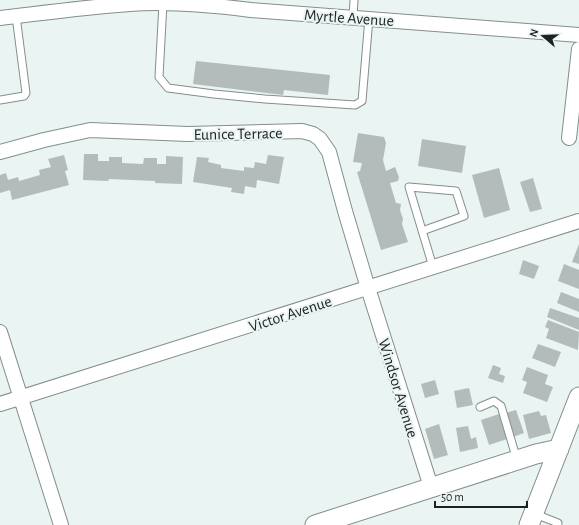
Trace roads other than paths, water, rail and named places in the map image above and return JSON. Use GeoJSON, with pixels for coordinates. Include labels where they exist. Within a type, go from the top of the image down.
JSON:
{"type":"FeatureCollection","features":[{"type":"Feature","properties":{"kind":"street","name":"Myrtle Avenue"},"geometry":{"type":"LineString","coordinates":[[0,18],[16,16],[64,5],[165,2],[579,35]]}},
{"type":"Feature","properties":{"kind":"street"},"geometry":{"type":"LineString","coordinates":[[569,138],[575,124],[579,49]]}},
{"type":"Feature","properties":{"kind":"street","name":"Eunice Terrace"},"geometry":{"type":"LineString","coordinates":[[0,152],[44,140],[90,130],[188,134],[302,131],[313,134],[320,139],[329,152],[368,288]]}},
{"type":"Feature","properties":{"kind":"street","name":"Victor Avenue"},"geometry":{"type":"LineString","coordinates":[[0,404],[579,221]]}},
{"type":"Feature","properties":{"kind":"street","name":"Windsor Avenue"},"geometry":{"type":"LineString","coordinates":[[368,288],[431,487]]}},
{"type":"Feature","properties":{"kind":"street"},"geometry":{"type":"LineString","coordinates":[[0,332],[61,525]]}},
{"type":"Feature","properties":{"kind":"street"},"geometry":{"type":"LineString","coordinates":[[531,519],[559,449],[571,426],[578,404]]}},
{"type":"Feature","properties":{"kind":"street"},"geometry":{"type":"LineString","coordinates":[[315,525],[517,460],[559,449]]}},
{"type":"Feature","properties":{"kind":"lane"},"geometry":{"type":"LineString","coordinates":[[353,17],[354,0]]}},
{"type":"Feature","properties":{"kind":"lane"},"geometry":{"type":"LineString","coordinates":[[165,2],[159,77],[168,88],[265,99],[355,105],[362,101],[370,18]]}},
{"type":"Feature","properties":{"kind":"lane"},"geometry":{"type":"LineString","coordinates":[[0,100],[24,96],[26,93],[16,16]]}},
{"type":"Feature","properties":{"kind":"lane"},"geometry":{"type":"LineString","coordinates":[[422,231],[464,216],[456,191],[409,187],[422,231],[433,267]]}},
{"type":"Feature","properties":{"kind":"lane"},"geometry":{"type":"LineString","coordinates":[[480,407],[494,401],[501,406],[517,460]]}},
{"type":"Feature","properties":{"kind":"lane"},"geometry":{"type":"LineString","coordinates":[[531,519],[558,523],[558,525]]}}]}
